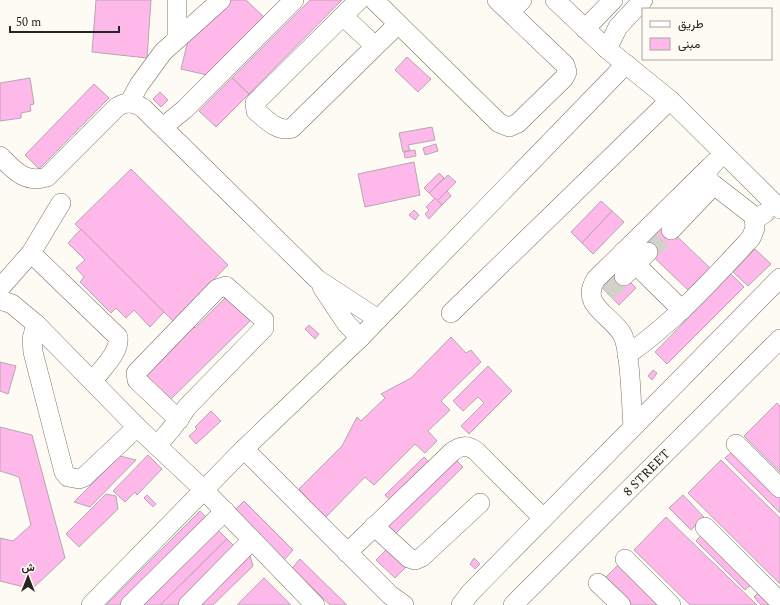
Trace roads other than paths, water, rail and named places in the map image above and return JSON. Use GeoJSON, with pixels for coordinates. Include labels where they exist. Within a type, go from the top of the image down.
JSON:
{"type":"FeatureCollection","features":[{"type":"Feature","properties":{"kind":"street"},"geometry":{"type":"LineString","coordinates":[[177,0],[177,38]]}},
{"type":"Feature","properties":{"kind":"street"},"geometry":{"type":"LineString","coordinates":[[129,103],[148,71],[177,38],[221,0]]}},
{"type":"Feature","properties":{"kind":"street"},"geometry":{"type":"LineString","coordinates":[[162,127],[185,109],[294,0]]}},
{"type":"Feature","properties":{"kind":"street"},"geometry":{"type":"LineString","coordinates":[[359,0],[257,101],[255,106],[256,111],[281,130],[292,128],[398,24]]}},
{"type":"Feature","properties":{"kind":"street"},"geometry":{"type":"LineString","coordinates":[[374,0],[499,123],[509,127],[518,123],[568,72],[565,65],[510,4]]}},
{"type":"Feature","properties":{"kind":"street"},"geometry":{"type":"LineString","coordinates":[[555,0],[607,49],[670,100],[716,160],[777,206],[763,215],[754,216],[714,185],[707,177],[716,160]]}},
{"type":"Feature","properties":{"kind":"street"},"geometry":{"type":"LineString","coordinates":[[585,29],[613,0]]}},
{"type":"Feature","properties":{"kind":"street"},"geometry":{"type":"LineString","coordinates":[[607,49],[618,27],[643,0]]}},
{"type":"Feature","properties":{"kind":"street"},"geometry":{"type":"LineString","coordinates":[[343,16],[375,46]]}},
{"type":"Feature","properties":{"kind":"street"},"geometry":{"type":"LineString","coordinates":[[91,605],[244,449],[360,338],[626,64]]}},
{"type":"Feature","properties":{"kind":"street"},"geometry":{"type":"LineString","coordinates":[[450,312],[670,100]]}},
{"type":"Feature","properties":{"kind":"street"},"geometry":{"type":"LineString","coordinates":[[0,156],[24,177],[31,179],[47,177],[117,108],[129,103],[136,104],[143,108],[316,280],[346,323],[360,338]]}},
{"type":"Feature","properties":{"kind":"street"},"geometry":{"type":"LineString","coordinates":[[633,426],[627,355],[623,335],[601,300],[590,292],[592,285],[633,261],[716,160]]}},
{"type":"Feature","properties":{"kind":"street"},"geometry":{"type":"LineString","coordinates":[[671,230],[714,185]]}},
{"type":"Feature","properties":{"kind":"street"},"geometry":{"type":"LineString","coordinates":[[0,288],[31,253],[60,202]]}},
{"type":"Feature","properties":{"kind":"street"},"geometry":{"type":"LineString","coordinates":[[627,355],[653,336],[682,310],[751,238],[755,228],[754,216]]}},
{"type":"Feature","properties":{"kind":"street"},"geometry":{"type":"LineString","coordinates":[[31,253],[118,337],[119,344],[116,351],[93,381]]}},
{"type":"Feature","properties":{"kind":"street"},"geometry":{"type":"LineString","coordinates":[[633,261],[682,310]]}},
{"type":"Feature","properties":{"kind":"street"},"geometry":{"type":"LineString","coordinates":[[452,605],[466,599],[543,518],[780,278]]}},
{"type":"Feature","properties":{"kind":"street"},"geometry":{"type":"LineString","coordinates":[[316,280],[378,319]]}},
{"type":"Feature","properties":{"kind":"street"},"geometry":{"type":"LineString","coordinates":[[157,445],[179,420],[187,407],[265,326],[264,320],[226,286],[217,289],[136,373],[137,380],[179,420]]}},
{"type":"Feature","properties":{"kind":"street"},"geometry":{"type":"LineString","coordinates":[[0,300],[12,304],[36,324],[137,427],[225,511],[315,605]]}},
{"type":"Feature","properties":{"kind":"street"},"geometry":{"type":"LineString","coordinates":[[36,324],[32,339],[33,352],[64,472],[68,477],[78,479],[84,477],[137,427]]}},
{"type":"Feature","properties":{"kind":"street","name":"8 STREET"},"geometry":{"type":"LineString","coordinates":[[513,605],[780,339]]}},
{"type":"Feature","properties":{"kind":"street"},"geometry":{"type":"LineString","coordinates":[[736,444],[780,488]]}},
{"type":"Feature","properties":{"kind":"street"},"geometry":{"type":"LineString","coordinates":[[347,553],[452,452],[464,446],[476,451],[543,518]]}},
{"type":"Feature","properties":{"kind":"street"},"geometry":{"type":"LineString","coordinates":[[244,449],[397,602]]}},
{"type":"Feature","properties":{"kind":"street"},"geometry":{"type":"LineString","coordinates":[[374,526],[409,558],[416,560],[422,557],[480,503]]}},
{"type":"Feature","properties":{"kind":"street"},"geometry":{"type":"LineString","coordinates":[[130,605],[225,511]]}},
{"type":"Feature","properties":{"kind":"street"},"geometry":{"type":"LineString","coordinates":[[705,526],[780,602]]}},
{"type":"Feature","properties":{"kind":"street"},"geometry":{"type":"LineString","coordinates":[[188,605],[252,540]]}},
{"type":"Feature","properties":{"kind":"street"},"geometry":{"type":"LineString","coordinates":[[625,559],[671,605]]}},
{"type":"Feature","properties":{"kind":"street"},"geometry":{"type":"LineString","coordinates":[[598,583],[621,605]]}},
{"type":"Feature","properties":{"kind":"tunnel"},"geometry":{"type":"LineString","coordinates":[[648,252],[671,230]]}},
{"type":"Feature","properties":{"kind":"tunnel"},"geometry":{"type":"LineString","coordinates":[[607,293],[624,276]]}}]}
